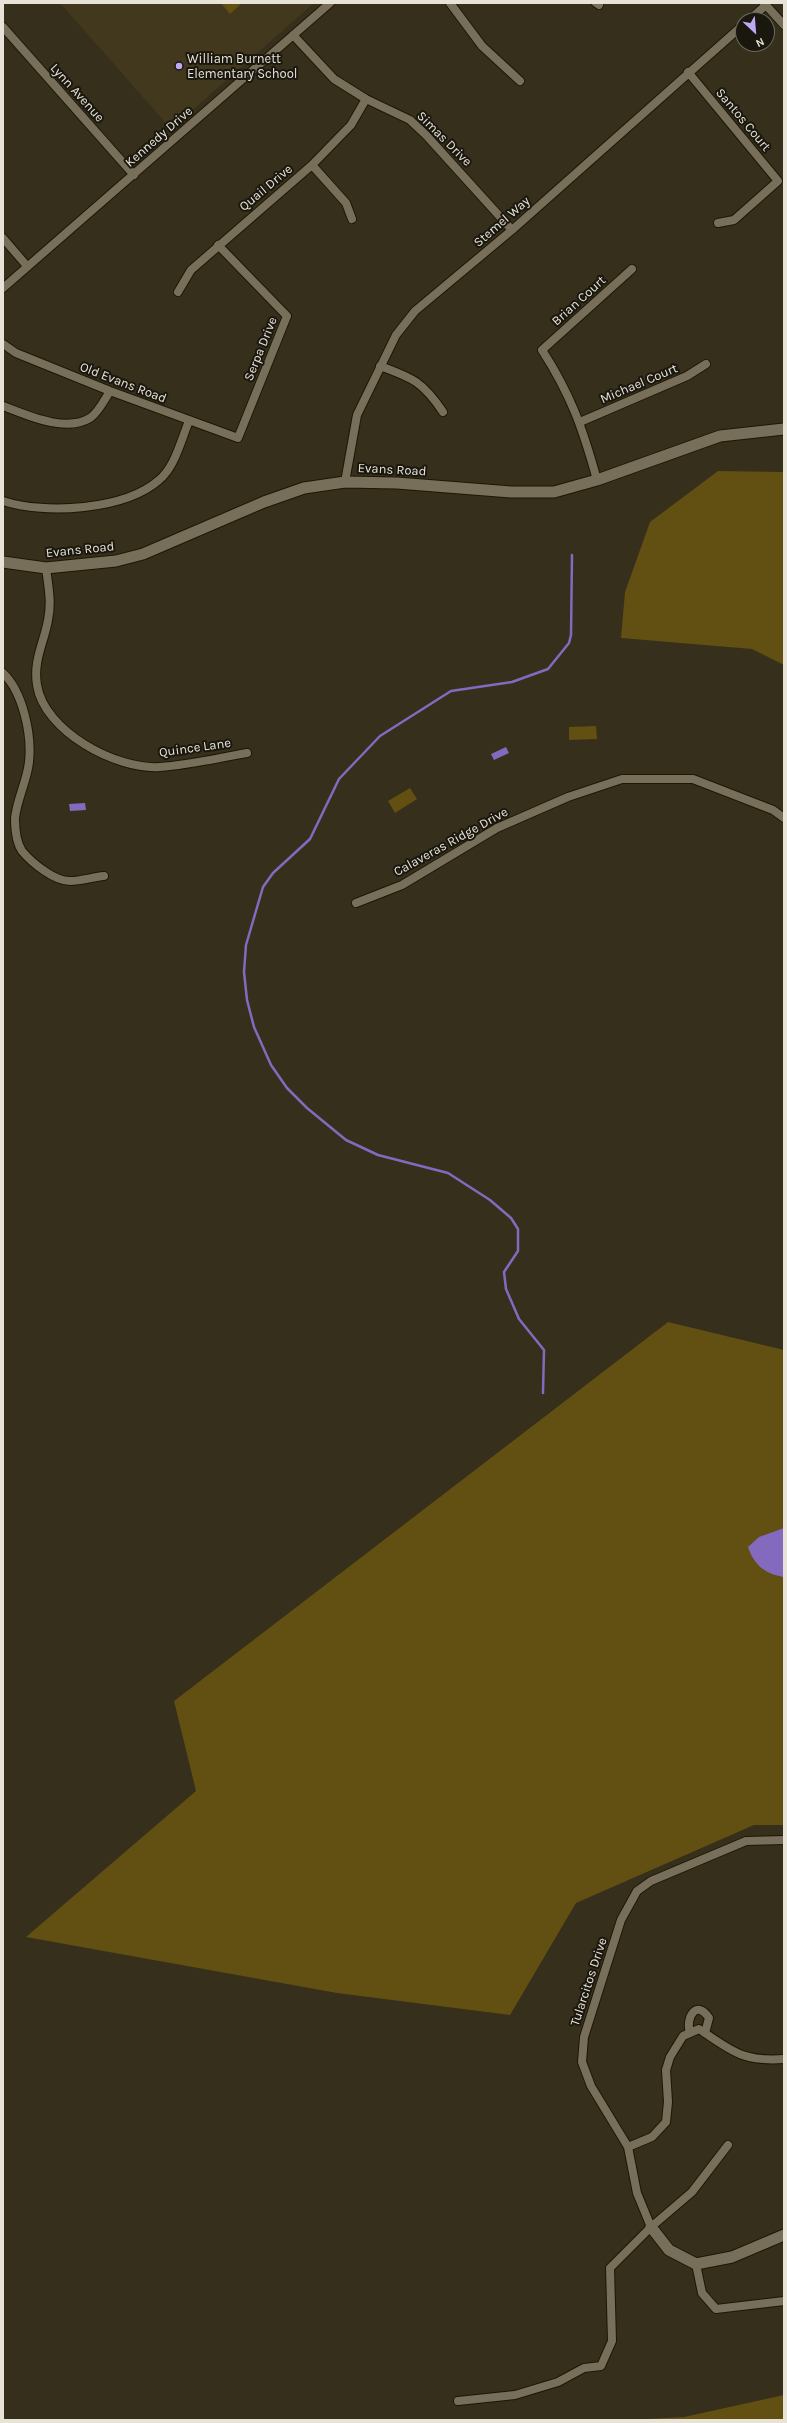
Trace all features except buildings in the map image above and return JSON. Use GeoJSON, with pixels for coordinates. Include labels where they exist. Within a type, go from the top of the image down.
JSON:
{"type":"FeatureCollection","features":[{"type":"Feature","properties":{"kind":"street","name":"Kennedy Drive"},"geometry":{"type":"LineString","coordinates":[[3,288],[330,3]]}},
{"type":"Feature","properties":{"kind":"street"},"geometry":{"type":"LineString","coordinates":[[450,3],[482,46],[520,81]]}},
{"type":"Feature","properties":{"kind":"street"},"geometry":{"type":"LineString","coordinates":[[757,12],[765,4],[784,25]]}},
{"type":"Feature","properties":{"kind":"street","name":"Lynn Avenue"},"geometry":{"type":"LineString","coordinates":[[3,27],[134,175]]}},
{"type":"Feature","properties":{"kind":"street","name":"Stemel Way"},"geometry":{"type":"LineString","coordinates":[[345,482],[357,415],[396,335],[415,311],[512,230],[735,32]]}},
{"type":"Feature","properties":{"kind":"street","name":"Simas Drive"},"geometry":{"type":"LineString","coordinates":[[293,35],[334,79],[366,99],[410,120],[512,230]]}},
{"type":"Feature","properties":{"kind":"street","name":"Santos Court"},"geometry":{"type":"LineString","coordinates":[[688,72],[778,181],[734,220],[718,223]]}},
{"type":"Feature","properties":{"kind":"street","name":"Quail Drive"},"geometry":{"type":"LineString","coordinates":[[178,292],[191,270],[312,165],[351,125],[366,99]]}},
{"type":"Feature","properties":{"kind":"street"},"geometry":{"type":"LineString","coordinates":[[312,165],[346,203],[352,219]]}},
{"type":"Feature","properties":{"kind":"street"},"geometry":{"type":"LineString","coordinates":[[3,238],[27,266]]}},
{"type":"Feature","properties":{"kind":"street","name":"Serpa Drive"},"geometry":{"type":"LineString","coordinates":[[218,245],[287,316],[238,438]]}},
{"type":"Feature","properties":{"kind":"street","name":"Brian Court"},"geometry":{"type":"LineString","coordinates":[[580,422],[562,382],[542,350],[632,269]]}},
{"type":"Feature","properties":{"kind":"street","name":"Old Evans Road"},"geometry":{"type":"LineString","coordinates":[[3,344],[16,353],[110,391],[238,438]]}},
{"type":"Feature","properties":{"kind":"street","name":"Michael Court"},"geometry":{"type":"LineString","coordinates":[[580,422],[687,376],[706,364]]}},
{"type":"Feature","properties":{"kind":"street"},"geometry":{"type":"LineString","coordinates":[[380,366],[417,380],[434,397],[443,412]]}},
{"type":"Feature","properties":{"kind":"street"},"geometry":{"type":"LineString","coordinates":[[3,406],[36,419],[72,424],[90,418],[110,391]]}},
{"type":"Feature","properties":{"kind":"street"},"geometry":{"type":"LineString","coordinates":[[3,501],[32,507],[74,508],[118,499],[143,491],[160,480],[169,468],[189,421]]}},
{"type":"Feature","properties":{"kind":"street"},"geometry":{"type":"LineString","coordinates":[[580,422],[597,480]]}},
{"type":"Feature","properties":{"kind":"street","name":"Evans Road"},"geometry":{"type":"LineString","coordinates":[[3,562],[46,568],[116,561],[143,554],[264,502],[304,488],[345,482],[398,483],[531,493],[554,492],[597,480],[720,436],[784,429]]}},
{"type":"Feature","properties":{"kind":"street","name":"Quince Lane"},"geometry":{"type":"LineString","coordinates":[[46,568],[50,606],[36,660],[37,686],[46,707],[64,730],[94,750],[129,763],[159,767],[247,753]]}},
{"type":"Feature","properties":{"kind":"street"},"geometry":{"type":"LineString","coordinates":[[3,673],[15,690],[28,734],[29,761],[15,817],[15,832],[21,850],[45,871],[60,878],[70,881],[104,876]]}},
{"type":"Feature","properties":{"kind":"street","name":"Calaveras Ridge Drive"},"geometry":{"type":"LineString","coordinates":[[356,903],[402,884],[496,828],[568,797],[622,779],[693,779],[773,810],[784,818]]}},
{"type":"Feature","properties":{"kind":"street","name":"Tularcitos Drive"},"geometry":{"type":"LineString","coordinates":[[651,2227],[637,2193],[628,2147],[590,2086],[582,2062],[584,2037],[621,1920],[637,1892],[651,1881],[746,1841],[784,1840]]}},
{"type":"Feature","properties":{"kind":"street"},"geometry":{"type":"LineString","coordinates":[[690,2033],[688,2025],[690,2017],[694,2012],[699,2010],[705,2012],[709,2018],[705,2033]]}},
{"type":"Feature","properties":{"kind":"street"},"geometry":{"type":"LineString","coordinates":[[628,2147],[652,2138],[666,2122],[668,2102],[666,2070],[670,2057],[683,2036],[699,2029],[728,2050],[761,2060],[784,2059]]}},
{"type":"Feature","properties":{"kind":"street"},"geometry":{"type":"LineString","coordinates":[[458,2401],[515,2395],[558,2382],[584,2368],[601,2366],[612,2341],[610,2268],[651,2227],[692,2192],[728,2145]]}},
{"type":"Feature","properties":{"kind":"street"},"geometry":{"type":"LineString","coordinates":[[651,2227],[669,2250],[696,2264],[732,2257],[784,2235]]}},
{"type":"Feature","properties":{"kind":"street"},"geometry":{"type":"LineString","coordinates":[[696,2264],[702,2293],[716,2309],[784,2301]]}},
{"type":"Feature","properties":{"kind":"shaded area","name":"William Burnett Elementary School"},"geometry":{"type":"Polygon","coordinates":[[[60,3],[314,3],[171,129],[60,3]]]}},
{"type":"Feature","properties":{"kind":"shaded area"},"geometry":{"type":"Polygon","coordinates":[[[221,3],[238,3],[240,5],[230,14],[221,3]]]}},
{"type":"Feature","properties":{"kind":"shaded area"},"geometry":{"type":"Polygon","coordinates":[[[718,471],[784,472],[784,665],[752,649],[621,638],[625,592],[650,522],[718,471]]]}},
{"type":"Feature","properties":{"kind":"shaded area"},"geometry":{"type":"Polygon","coordinates":[[[596,726],[597,739],[569,740],[569,727],[596,726]]]}},
{"type":"Feature","properties":{"kind":"shaded area"},"geometry":{"type":"Polygon","coordinates":[[[506,747],[509,753],[494,760],[491,754],[506,747]]]}},
{"type":"Feature","properties":{"kind":"shaded area"},"geometry":{"type":"Polygon","coordinates":[[[410,788],[417,799],[395,813],[388,801],[410,788]]]}},
{"type":"Feature","properties":{"kind":"shaded area"},"geometry":{"type":"Polygon","coordinates":[[[85,803],[86,810],[70,811],[69,804],[85,803]]]}},
{"type":"Feature","properties":{"kind":"shaded area"},"geometry":{"type":"Polygon","coordinates":[[[668,1322],[784,1350],[784,1825],[754,1825],[576,1903],[510,2015],[337,1993],[26,1937],[196,1791],[174,1701],[668,1322]]]}},
{"type":"Feature","properties":{"kind":"shaded area"},"geometry":{"type":"Polygon","coordinates":[[[784,1528],[784,1577],[771,1574],[761,1568],[753,1559],[748,1547],[759,1537],[784,1528]]]}},
{"type":"Feature","properties":{"kind":"shaded area"},"geometry":{"type":"Polygon","coordinates":[[[784,2395],[784,2420],[628,2420],[684,2417],[784,2395]]]}},
{"type":"Feature","properties":{"kind":"waterway"},"geometry":{"type":"LineString","coordinates":[[543,1393],[544,1350],[519,1319],[506,1289],[504,1272],[518,1251],[518,1229],[511,1218],[490,1200],[448,1173],[378,1155],[346,1140],[307,1108],[287,1088],[271,1065],[254,1027],[247,1000],[244,972],[246,945],[263,887],[273,873],[310,839],[339,779],[380,736],[451,691],[512,682],[548,669],[569,643],[571,635],[572,555]]}},
{"type":"Feature","properties":{"kind":"place","name":"William Burnett Elementary School"},"geometry":{"type":"Point","coordinates":[179,66]}}]}
